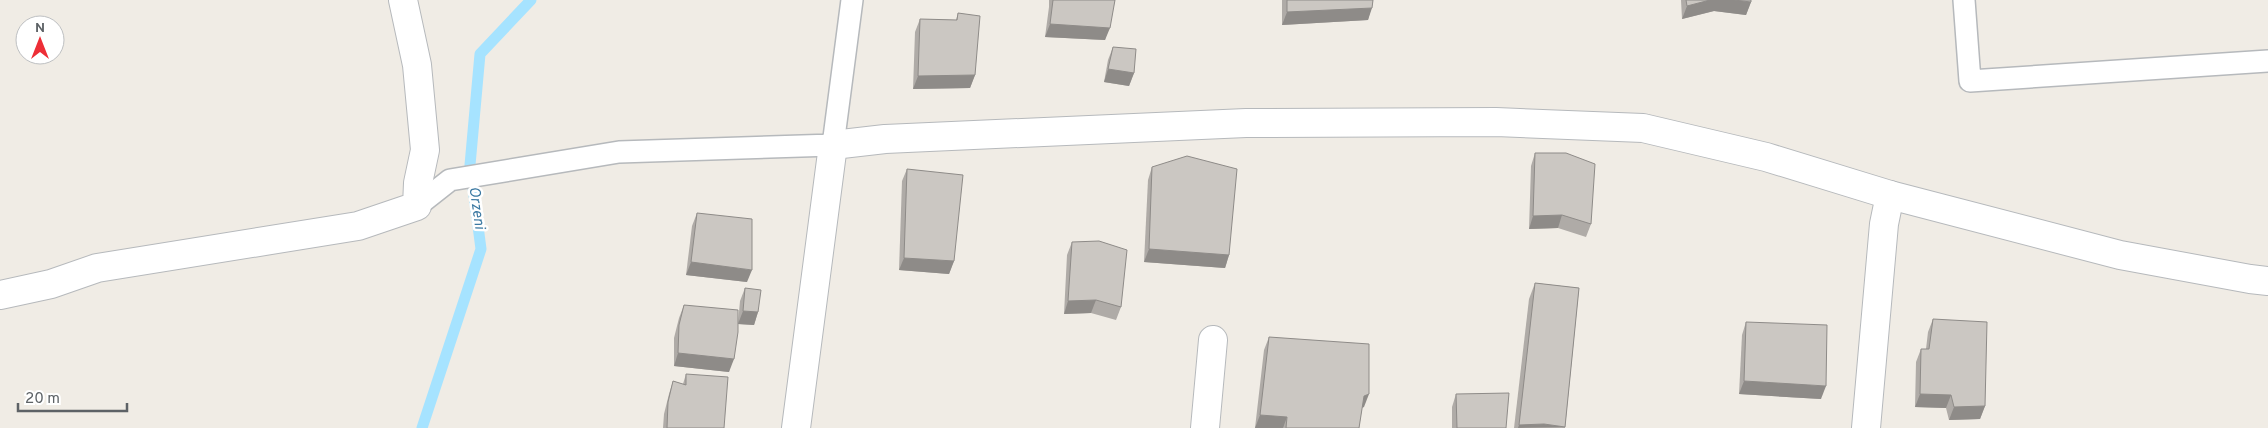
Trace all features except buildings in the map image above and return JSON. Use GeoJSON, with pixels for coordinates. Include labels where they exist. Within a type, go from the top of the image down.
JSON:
{"type":"FeatureCollection","features":[{"type":"Feature","properties":{"kind":"street"},"geometry":{"type":"LineString","coordinates":[[0,295],[51,284],[97,268],[358,226],[417,206],[418,183],[426,150],[417,65],[403,0]]}},
{"type":"Feature","properties":{"kind":"street"},"geometry":{"type":"LineString","coordinates":[[796,428],[833,144],[885,139],[1246,123],[1496,122],[1642,128],[1766,157],[1890,195],[2120,255],[2250,280],[2268,281]]}},
{"type":"Feature","properties":{"kind":"street"},"geometry":{"type":"LineString","coordinates":[[1866,428],[1884,224],[1890,195]]}},
{"type":"Feature","properties":{"kind":"street"},"geometry":{"type":"LineString","coordinates":[[1205,428],[1213,340]]}},
{"type":"Feature","properties":{"kind":"lane"},"geometry":{"type":"LineString","coordinates":[[417,206],[450,180],[501,174],[619,152],[833,144],[852,0]]}},
{"type":"Feature","properties":{"kind":"lane"},"geometry":{"type":"LineString","coordinates":[[1964,0],[1970,81],[2268,61]]}},
{"type":"Feature","properties":{"kind":"waterway","name":"Orzeni"},"geometry":{"type":"LineString","coordinates":[[422,428],[481,249],[470,165],[480,54],[531,0]]}}]}
